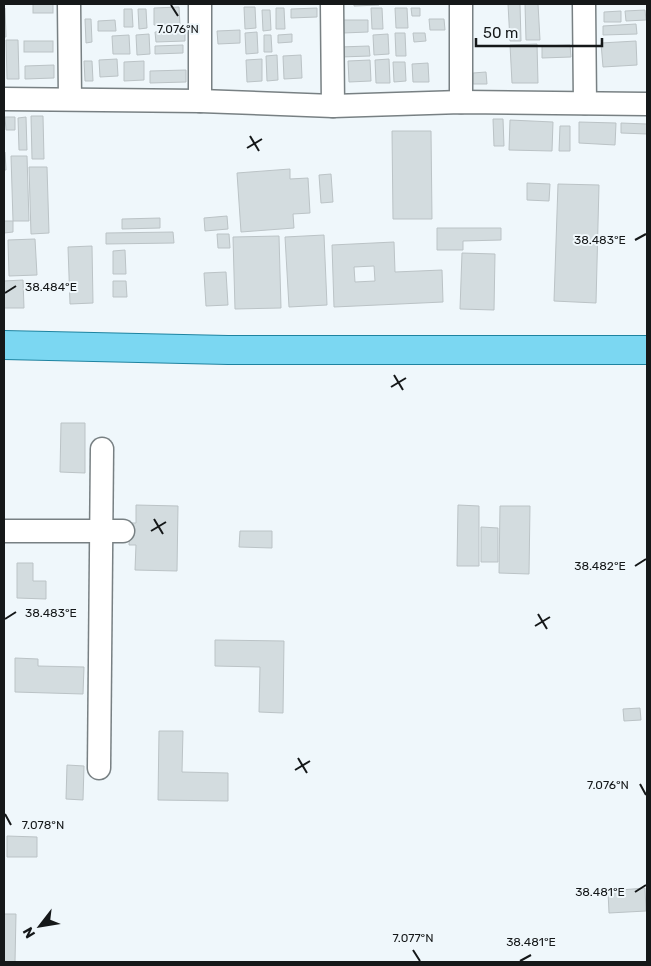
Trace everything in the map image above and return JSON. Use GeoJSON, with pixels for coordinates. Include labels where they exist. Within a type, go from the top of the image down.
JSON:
{"type":"FeatureCollection","features":[{"type":"Feature","properties":{"kind":"main road"},"geometry":{"type":"LineString","coordinates":[[4,344],[228,350],[647,350]]}},
{"type":"Feature","properties":{"kind":"street"},"geometry":{"type":"LineString","coordinates":[[69,4],[70,98]]}},
{"type":"Feature","properties":{"kind":"street"},"geometry":{"type":"LineString","coordinates":[[200,4],[200,101]]}},
{"type":"Feature","properties":{"kind":"street"},"geometry":{"type":"LineString","coordinates":[[332,4],[333,106]]}},
{"type":"Feature","properties":{"kind":"street"},"geometry":{"type":"LineString","coordinates":[[461,4],[461,102]]}},
{"type":"Feature","properties":{"kind":"street"},"geometry":{"type":"LineString","coordinates":[[584,4],[585,103]]}},
{"type":"Feature","properties":{"kind":"street"},"geometry":{"type":"LineString","coordinates":[[4,99],[70,98],[333,106],[461,102],[647,104]]}},
{"type":"Feature","properties":{"kind":"street"},"geometry":{"type":"LineString","coordinates":[[100,768],[113,531],[102,449]]}},
{"type":"Feature","properties":{"kind":"street"},"geometry":{"type":"LineString","coordinates":[[4,531],[113,531]]}},
{"type":"Feature","properties":{"kind":"building"},"geometry":{"type":"Polygon","coordinates":[[[33,4],[53,4],[53,13],[33,13],[33,4]]]}},
{"type":"Feature","properties":{"kind":"building"},"geometry":{"type":"Polygon","coordinates":[[[354,4],[379,4],[379,5],[354,6],[354,4]]]}},
{"type":"Feature","properties":{"kind":"building"},"geometry":{"type":"Polygon","coordinates":[[[508,4],[520,4],[521,41],[510,41],[508,4]]]}},
{"type":"Feature","properties":{"kind":"building"},"geometry":{"type":"Polygon","coordinates":[[[525,4],[538,4],[540,40],[526,40],[525,4]]]}},
{"type":"Feature","properties":{"kind":"building"},"geometry":{"type":"Polygon","coordinates":[[[179,7],[180,25],[154,25],[154,8],[179,7]]]}},
{"type":"Feature","properties":{"kind":"building"},"geometry":{"type":"Polygon","coordinates":[[[244,7],[255,7],[256,28],[245,29],[244,7]]]}},
{"type":"Feature","properties":{"kind":"building"},"geometry":{"type":"Polygon","coordinates":[[[5,8],[6,37],[4,37],[5,8]]]}},
{"type":"Feature","properties":{"kind":"building"},"geometry":{"type":"Polygon","coordinates":[[[276,8],[284,8],[285,29],[276,29],[276,8]]]}},
{"type":"Feature","properties":{"kind":"building"},"geometry":{"type":"Polygon","coordinates":[[[317,8],[317,17],[291,18],[291,9],[317,8]]]}},
{"type":"Feature","properties":{"kind":"building"},"geometry":{"type":"Polygon","coordinates":[[[371,8],[382,8],[383,29],[372,29],[371,8]]]}},
{"type":"Feature","properties":{"kind":"building"},"geometry":{"type":"Polygon","coordinates":[[[395,8],[407,8],[408,28],[396,28],[395,8]]]}},
{"type":"Feature","properties":{"kind":"building"},"geometry":{"type":"Polygon","coordinates":[[[411,8],[420,8],[420,16],[412,16],[411,8]]]}},
{"type":"Feature","properties":{"kind":"building"},"geometry":{"type":"Polygon","coordinates":[[[124,9],[132,9],[133,27],[124,27],[124,9]]]}},
{"type":"Feature","properties":{"kind":"building"},"geometry":{"type":"Polygon","coordinates":[[[138,9],[146,9],[147,28],[139,29],[138,9]]]}},
{"type":"Feature","properties":{"kind":"building"},"geometry":{"type":"Polygon","coordinates":[[[262,10],[270,10],[271,30],[263,31],[262,10]]]}},
{"type":"Feature","properties":{"kind":"building"},"geometry":{"type":"Polygon","coordinates":[[[645,10],[646,20],[626,21],[625,11],[645,10]]]}},
{"type":"Feature","properties":{"kind":"building"},"geometry":{"type":"Polygon","coordinates":[[[621,11],[621,22],[604,22],[604,12],[621,11]]]}},
{"type":"Feature","properties":{"kind":"building"},"geometry":{"type":"Polygon","coordinates":[[[85,19],[91,19],[92,42],[86,43],[85,19]]]}},
{"type":"Feature","properties":{"kind":"building"},"geometry":{"type":"Polygon","coordinates":[[[429,19],[444,19],[445,30],[430,30],[429,19]]]}},
{"type":"Feature","properties":{"kind":"building"},"geometry":{"type":"Polygon","coordinates":[[[115,20],[116,31],[98,31],[98,21],[115,20]]]}},
{"type":"Feature","properties":{"kind":"building"},"geometry":{"type":"Polygon","coordinates":[[[343,20],[368,20],[368,32],[343,33],[343,20]]]}},
{"type":"Feature","properties":{"kind":"building"},"geometry":{"type":"Polygon","coordinates":[[[636,24],[637,34],[603,35],[603,26],[636,24]]]}},
{"type":"Feature","properties":{"kind":"building"},"geometry":{"type":"Polygon","coordinates":[[[240,30],[240,43],[218,44],[217,31],[240,30]]]}},
{"type":"Feature","properties":{"kind":"building"},"geometry":{"type":"Polygon","coordinates":[[[185,31],[185,41],[156,42],[155,32],[185,31]]]}},
{"type":"Feature","properties":{"kind":"building"},"geometry":{"type":"Polygon","coordinates":[[[257,32],[258,53],[246,54],[245,33],[257,32]]]}},
{"type":"Feature","properties":{"kind":"building"},"geometry":{"type":"Polygon","coordinates":[[[395,33],[405,33],[406,56],[396,56],[395,33]]]}},
{"type":"Feature","properties":{"kind":"building"},"geometry":{"type":"Polygon","coordinates":[[[413,33],[425,33],[426,41],[414,42],[413,33]]]}},
{"type":"Feature","properties":{"kind":"building"},"geometry":{"type":"Polygon","coordinates":[[[149,34],[150,54],[137,55],[136,35],[149,34]]]}},
{"type":"Feature","properties":{"kind":"building"},"geometry":{"type":"Polygon","coordinates":[[[292,34],[292,42],[278,43],[278,35],[292,34]]]}},
{"type":"Feature","properties":{"kind":"building"},"geometry":{"type":"Polygon","coordinates":[[[388,34],[389,54],[374,55],[373,35],[388,34]]]}},
{"type":"Feature","properties":{"kind":"building"},"geometry":{"type":"Polygon","coordinates":[[[129,35],[130,54],[113,54],[112,36],[129,35]]]}},
{"type":"Feature","properties":{"kind":"building"},"geometry":{"type":"Polygon","coordinates":[[[264,35],[271,35],[272,52],[264,52],[264,35]]]}},
{"type":"Feature","properties":{"kind":"building"},"geometry":{"type":"Polygon","coordinates":[[[6,40],[18,40],[19,79],[7,79],[6,40]]]}},
{"type":"Feature","properties":{"kind":"building"},"geometry":{"type":"Polygon","coordinates":[[[24,41],[53,41],[53,52],[24,52],[24,41]]]}},
{"type":"Feature","properties":{"kind":"building"},"geometry":{"type":"Polygon","coordinates":[[[636,41],[637,65],[603,67],[601,43],[636,41]]]}},
{"type":"Feature","properties":{"kind":"building"},"geometry":{"type":"Polygon","coordinates":[[[537,44],[538,83],[512,83],[510,45],[537,44]]]}},
{"type":"Feature","properties":{"kind":"building"},"geometry":{"type":"Polygon","coordinates":[[[183,45],[183,53],[155,54],[155,46],[183,45]]]}},
{"type":"Feature","properties":{"kind":"building"},"geometry":{"type":"Polygon","coordinates":[[[570,45],[571,57],[542,58],[542,46],[570,45]]]}},
{"type":"Feature","properties":{"kind":"building"},"geometry":{"type":"Polygon","coordinates":[[[369,46],[370,56],[340,57],[339,47],[369,46]]]}},
{"type":"Feature","properties":{"kind":"building"},"geometry":{"type":"Polygon","coordinates":[[[277,55],[278,80],[267,81],[266,56],[277,55]]]}},
{"type":"Feature","properties":{"kind":"building"},"geometry":{"type":"Polygon","coordinates":[[[301,55],[302,78],[284,79],[283,56],[301,55]]]}},
{"type":"Feature","properties":{"kind":"building"},"geometry":{"type":"Polygon","coordinates":[[[117,59],[118,76],[100,77],[99,60],[117,59]]]}},
{"type":"Feature","properties":{"kind":"building"},"geometry":{"type":"Polygon","coordinates":[[[262,59],[262,81],[247,82],[246,60],[262,59]]]}},
{"type":"Feature","properties":{"kind":"building"},"geometry":{"type":"Polygon","coordinates":[[[389,59],[390,83],[376,83],[375,60],[389,59]]]}},
{"type":"Feature","properties":{"kind":"building"},"geometry":{"type":"Polygon","coordinates":[[[370,60],[371,81],[349,82],[348,61],[370,60]]]}},
{"type":"Feature","properties":{"kind":"building"},"geometry":{"type":"Polygon","coordinates":[[[84,61],[92,61],[93,81],[85,81],[84,61]]]}},
{"type":"Feature","properties":{"kind":"building"},"geometry":{"type":"Polygon","coordinates":[[[144,61],[144,80],[124,81],[124,62],[144,61]]]}},
{"type":"Feature","properties":{"kind":"building"},"geometry":{"type":"Polygon","coordinates":[[[393,62],[405,62],[406,81],[394,82],[393,62]]]}},
{"type":"Feature","properties":{"kind":"building"},"geometry":{"type":"Polygon","coordinates":[[[428,63],[429,82],[413,82],[412,64],[428,63]]]}},
{"type":"Feature","properties":{"kind":"building"},"geometry":{"type":"Polygon","coordinates":[[[54,65],[54,78],[25,79],[25,66],[54,65]]]}},
{"type":"Feature","properties":{"kind":"building"},"geometry":{"type":"Polygon","coordinates":[[[186,70],[186,82],[150,83],[150,71],[186,70]]]}},
{"type":"Feature","properties":{"kind":"building"},"geometry":{"type":"Polygon","coordinates":[[[486,72],[487,84],[473,84],[473,73],[486,72]]]}},
{"type":"Feature","properties":{"kind":"building"},"geometry":{"type":"Polygon","coordinates":[[[31,116],[43,116],[44,159],[32,159],[31,116]]]}},
{"type":"Feature","properties":{"kind":"building"},"geometry":{"type":"Polygon","coordinates":[[[5,117],[15,117],[15,130],[6,130],[5,117]]]}},
{"type":"Feature","properties":{"kind":"building"},"geometry":{"type":"Polygon","coordinates":[[[26,117],[27,150],[19,150],[18,118],[26,117]]]}},
{"type":"Feature","properties":{"kind":"building"},"geometry":{"type":"Polygon","coordinates":[[[493,119],[503,119],[504,146],[494,146],[493,119]]]}},
{"type":"Feature","properties":{"kind":"building"},"geometry":{"type":"Polygon","coordinates":[[[510,120],[553,122],[552,151],[509,150],[510,120]]]}},
{"type":"Feature","properties":{"kind":"building"},"geometry":{"type":"Polygon","coordinates":[[[579,122],[616,123],[615,145],[579,143],[579,122]]]}},
{"type":"Feature","properties":{"kind":"building"},"geometry":{"type":"Polygon","coordinates":[[[621,123],[647,124],[647,134],[621,133],[621,123]]]}},
{"type":"Feature","properties":{"kind":"building"},"geometry":{"type":"Polygon","coordinates":[[[560,126],[570,126],[570,151],[559,151],[560,126]]]}},
{"type":"Feature","properties":{"kind":"building"},"geometry":{"type":"Polygon","coordinates":[[[392,131],[431,131],[432,219],[393,219],[392,131]]]}},
{"type":"Feature","properties":{"kind":"building"},"geometry":{"type":"Polygon","coordinates":[[[5,152],[6,170],[4,170],[5,152]]]}},
{"type":"Feature","properties":{"kind":"building"},"geometry":{"type":"Polygon","coordinates":[[[11,156],[27,156],[29,221],[13,221],[11,156]]]}},
{"type":"Feature","properties":{"kind":"building"},"geometry":{"type":"Polygon","coordinates":[[[29,167],[47,167],[49,233],[31,234],[29,167]]]}},
{"type":"Feature","properties":{"kind":"building"},"geometry":{"type":"Polygon","coordinates":[[[290,169],[290,179],[308,178],[310,213],[293,214],[294,228],[241,232],[237,173],[290,169]]]}},
{"type":"Feature","properties":{"kind":"building"},"geometry":{"type":"Polygon","coordinates":[[[331,174],[333,202],[321,203],[319,175],[331,174]]]}},
{"type":"Feature","properties":{"kind":"building"},"geometry":{"type":"Polygon","coordinates":[[[527,183],[550,184],[549,201],[527,200],[527,183]]]}},
{"type":"Feature","properties":{"kind":"building"},"geometry":{"type":"Polygon","coordinates":[[[558,184],[599,185],[596,303],[554,301],[558,184]]]}},
{"type":"Feature","properties":{"kind":"building"},"geometry":{"type":"Polygon","coordinates":[[[227,216],[228,229],[205,231],[204,218],[227,216]]]}},
{"type":"Feature","properties":{"kind":"building"},"geometry":{"type":"Polygon","coordinates":[[[160,218],[160,228],[122,229],[122,219],[160,218]]]}},
{"type":"Feature","properties":{"kind":"building"},"geometry":{"type":"Polygon","coordinates":[[[4,221],[13,221],[13,232],[4,233],[4,221]]]}},
{"type":"Feature","properties":{"kind":"building"},"geometry":{"type":"Polygon","coordinates":[[[437,228],[501,228],[501,240],[463,241],[463,250],[437,250],[437,228]]]}},
{"type":"Feature","properties":{"kind":"building"},"geometry":{"type":"Polygon","coordinates":[[[173,232],[174,243],[106,244],[106,233],[173,232]]]}},
{"type":"Feature","properties":{"kind":"building"},"geometry":{"type":"Polygon","coordinates":[[[217,234],[229,234],[230,248],[218,248],[217,234]]]}},
{"type":"Feature","properties":{"kind":"building"},"geometry":{"type":"Polygon","coordinates":[[[324,235],[327,305],[289,307],[285,237],[324,235]]]}},
{"type":"Feature","properties":{"kind":"building"},"geometry":{"type":"Polygon","coordinates":[[[279,236],[281,308],[235,309],[233,237],[279,236]]]}},
{"type":"Feature","properties":{"kind":"building"},"geometry":{"type":"Polygon","coordinates":[[[35,239],[37,275],[9,276],[8,240],[35,239]]]}},
{"type":"Feature","properties":{"kind":"building"},"geometry":{"type":"Polygon","coordinates":[[[394,242],[395,272],[442,270],[443,302],[334,307],[332,245],[394,242]],[[374,266],[354,267],[355,282],[375,281],[374,266]]]}},
{"type":"Feature","properties":{"kind":"building"},"geometry":{"type":"Polygon","coordinates":[[[92,246],[93,303],[70,304],[68,247],[92,246]]]}},
{"type":"Feature","properties":{"kind":"building"},"geometry":{"type":"Polygon","coordinates":[[[125,250],[126,274],[113,274],[113,251],[125,250]]]}},
{"type":"Feature","properties":{"kind":"building"},"geometry":{"type":"Polygon","coordinates":[[[462,253],[495,254],[494,310],[460,309],[462,253]]]}},
{"type":"Feature","properties":{"kind":"building"},"geometry":{"type":"Polygon","coordinates":[[[226,272],[228,305],[206,306],[204,273],[226,272]]]}},
{"type":"Feature","properties":{"kind":"building"},"geometry":{"type":"Polygon","coordinates":[[[23,280],[24,308],[4,308],[4,281],[23,280]]]}},
{"type":"Feature","properties":{"kind":"building"},"geometry":{"type":"Polygon","coordinates":[[[113,281],[126,281],[127,297],[113,297],[113,281]]]}},
{"type":"Feature","properties":{"kind":"building"},"geometry":{"type":"Polygon","coordinates":[[[61,423],[85,423],[85,473],[60,472],[61,423]]]}},
{"type":"Feature","properties":{"kind":"building"},"geometry":{"type":"Polygon","coordinates":[[[136,505],[178,506],[177,571],[135,570],[136,545],[129,545],[130,523],[136,523],[136,505]]]}},
{"type":"Feature","properties":{"kind":"building"},"geometry":{"type":"Polygon","coordinates":[[[458,505],[479,506],[479,566],[457,566],[458,505]]]}},
{"type":"Feature","properties":{"kind":"building"},"geometry":{"type":"Polygon","coordinates":[[[500,506],[530,506],[529,574],[499,573],[500,506]]]}},
{"type":"Feature","properties":{"kind":"building"},"geometry":{"type":"Polygon","coordinates":[[[481,527],[498,528],[498,562],[481,562],[481,527]]]}},
{"type":"Feature","properties":{"kind":"building"},"geometry":{"type":"Polygon","coordinates":[[[240,531],[272,531],[272,548],[239,547],[240,531]]]}},
{"type":"Feature","properties":{"kind":"building"},"geometry":{"type":"Polygon","coordinates":[[[17,563],[33,563],[33,581],[46,581],[46,599],[17,598],[17,563]]]}},
{"type":"Feature","properties":{"kind":"building"},"geometry":{"type":"Polygon","coordinates":[[[215,640],[284,641],[283,713],[259,712],[260,667],[215,666],[215,640]]]}},
{"type":"Feature","properties":{"kind":"building"},"geometry":{"type":"Polygon","coordinates":[[[15,658],[38,659],[38,666],[84,667],[83,694],[15,692],[15,658]]]}},
{"type":"Feature","properties":{"kind":"building"},"geometry":{"type":"Polygon","coordinates":[[[640,708],[641,720],[624,721],[623,709],[640,708]]]}},
{"type":"Feature","properties":{"kind":"building"},"geometry":{"type":"Polygon","coordinates":[[[159,731],[183,731],[182,772],[228,773],[228,801],[158,800],[159,731]]]}},
{"type":"Feature","properties":{"kind":"building"},"geometry":{"type":"Polygon","coordinates":[[[67,765],[84,766],[83,800],[66,799],[67,765]]]}},
{"type":"Feature","properties":{"kind":"building"},"geometry":{"type":"Polygon","coordinates":[[[7,836],[37,837],[37,857],[7,857],[7,836]]]}},
{"type":"Feature","properties":{"kind":"building"},"geometry":{"type":"Polygon","coordinates":[[[645,888],[646,911],[609,913],[608,891],[645,888]]]}},
{"type":"Feature","properties":{"kind":"building"},"geometry":{"type":"Polygon","coordinates":[[[4,914],[16,914],[15,962],[4,962],[4,914]]]}}]}
